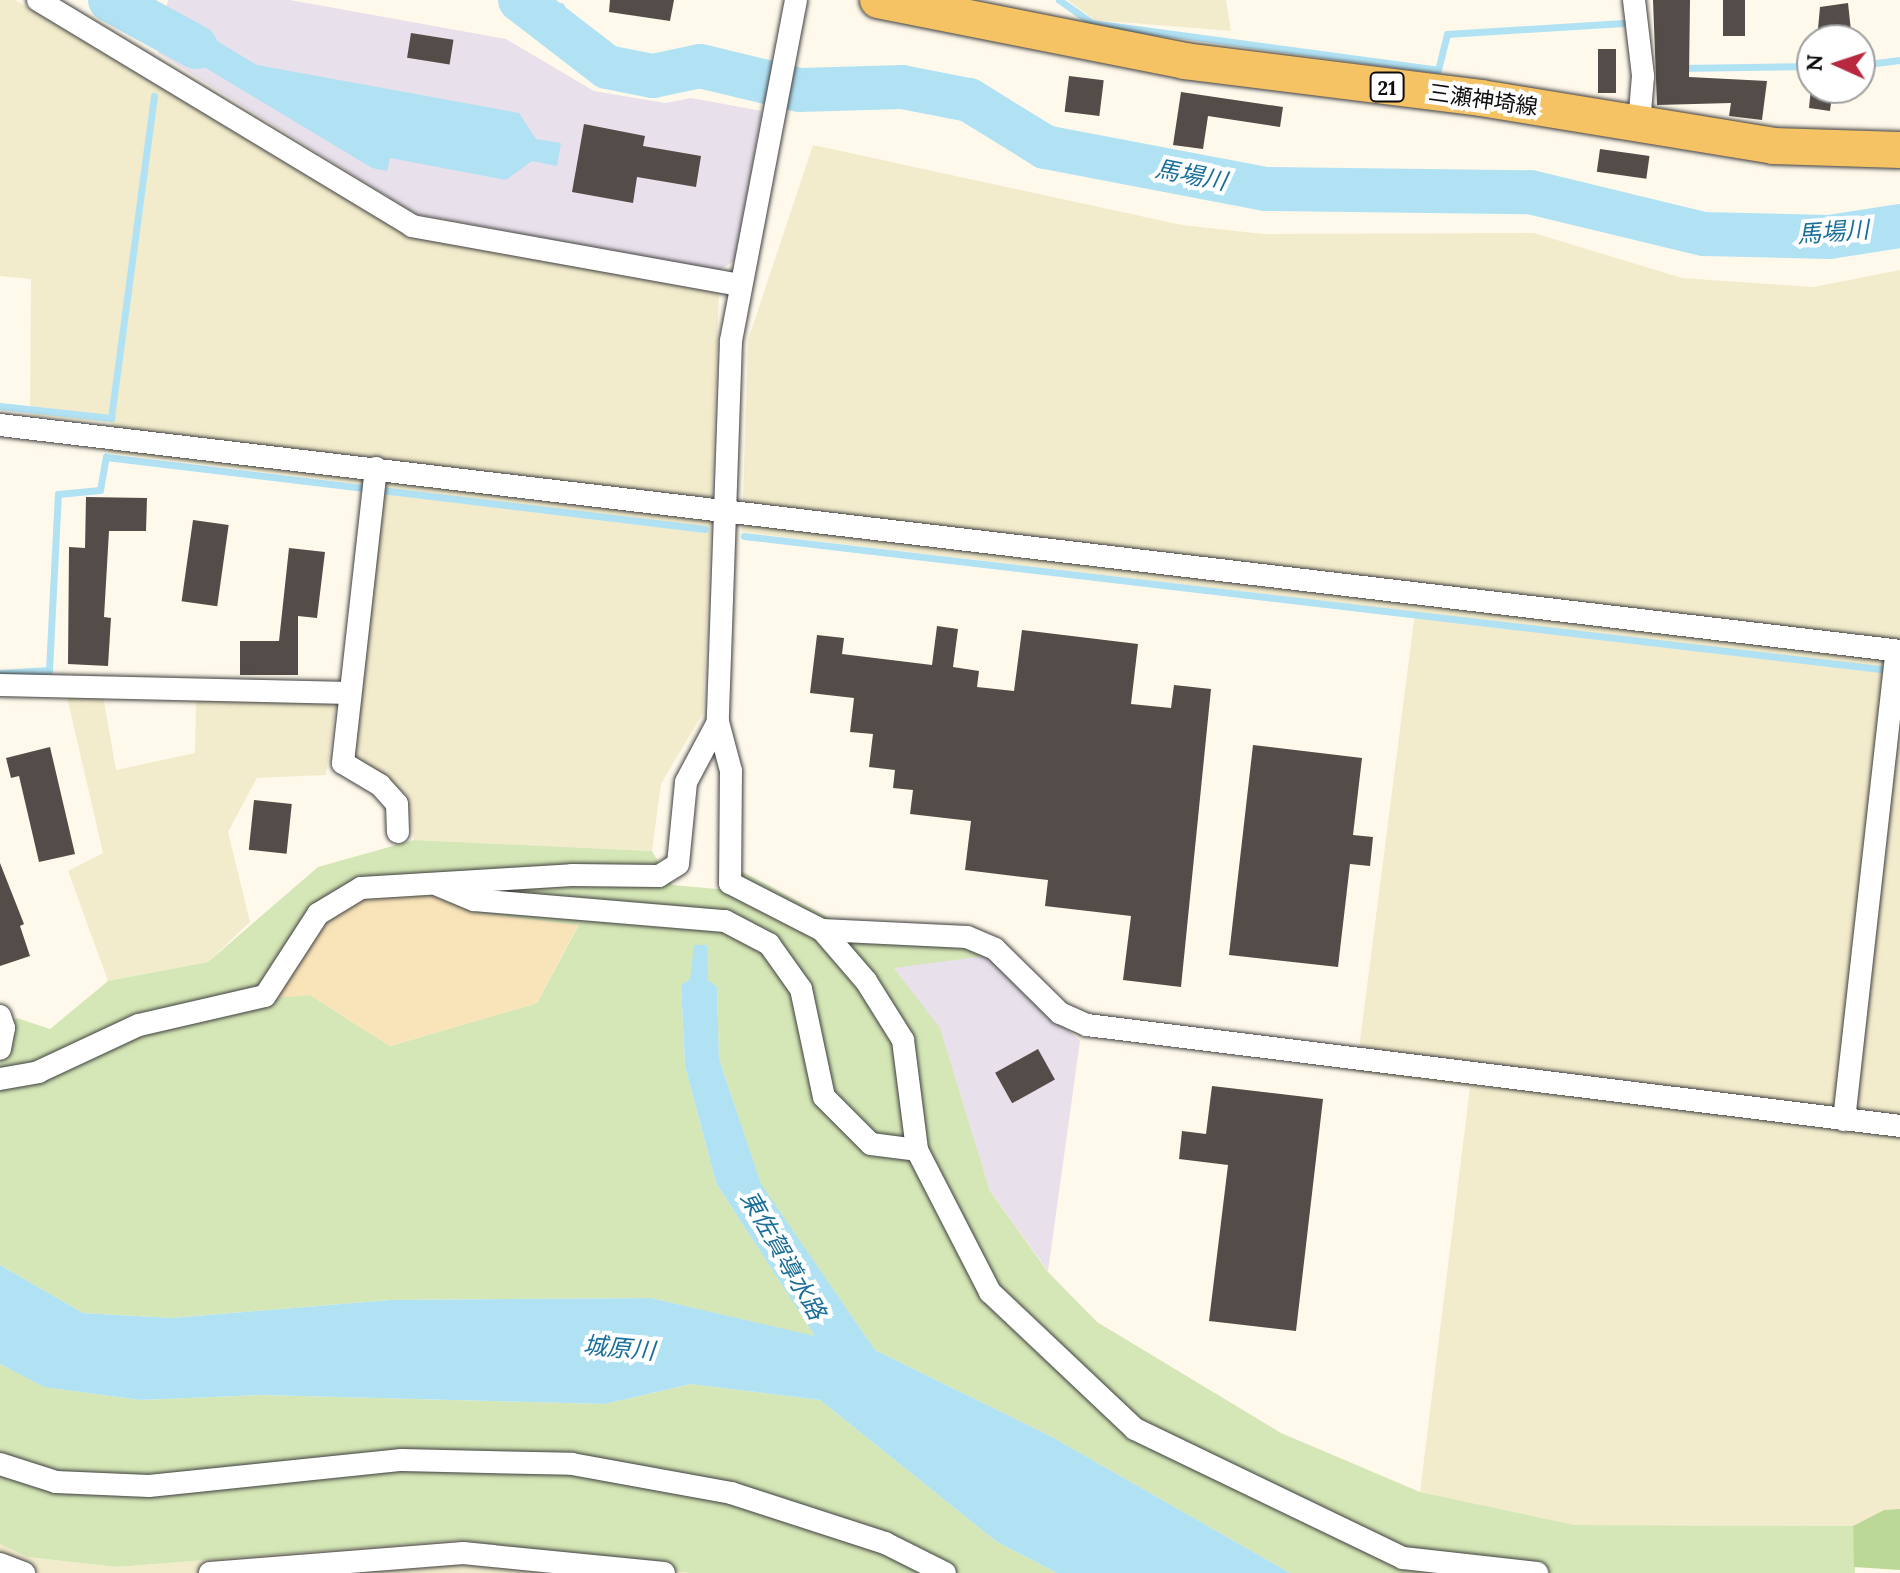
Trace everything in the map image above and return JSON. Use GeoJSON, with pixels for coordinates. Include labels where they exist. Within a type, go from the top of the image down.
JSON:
{"type":"FeatureCollection","features":[{"type":"Feature","properties":{"kind":"main road","name":"三瀬神埼線"},"geometry":{"type":"LineString","coordinates":[[878,0],[1185,61],[1639,124],[1773,146],[1900,150]]}},
{"type":"Feature","properties":{"kind":"street"},"geometry":{"type":"LineString","coordinates":[[38,0],[412,226],[741,285]]}},
{"type":"Feature","properties":{"kind":"street"},"geometry":{"type":"LineString","coordinates":[[796,0],[731,341],[718,722],[731,771],[726,860],[730,883],[822,930],[866,981],[903,1040],[917,1150],[990,1292],[1135,1429],[1403,1558],[1537,1573]]}},
{"type":"Feature","properties":{"kind":"street"},"geometry":{"type":"LineString","coordinates":[[1634,0],[1643,76],[1639,124]]}},
{"type":"Feature","properties":{"kind":"street"},"geometry":{"type":"LineString","coordinates":[[0,425],[1899,651],[1844,1120]]}},
{"type":"Feature","properties":{"kind":"street"},"geometry":{"type":"LineString","coordinates":[[376,468],[343,763],[380,785],[397,804],[398,832]]}},
{"type":"Feature","properties":{"kind":"street"},"geometry":{"type":"LineString","coordinates":[[0,685],[350,693]]}},
{"type":"Feature","properties":{"kind":"street"},"geometry":{"type":"LineString","coordinates":[[0,1079],[38,1072],[139,1025],[265,996],[318,914],[361,888],[432,882],[659,876],[678,864],[686,782],[718,722]]}},
{"type":"Feature","properties":{"kind":"street"},"geometry":{"type":"LineString","coordinates":[[432,882],[474,900],[725,921],[769,944],[801,989],[824,1097],[871,1144],[917,1150]]}},
{"type":"Feature","properties":{"kind":"street"},"geometry":{"type":"LineString","coordinates":[[822,930],[967,937],[995,949],[1060,1013],[1087,1025],[1900,1126]]}},
{"type":"Feature","properties":{"kind":"street"},"geometry":{"type":"LineString","coordinates":[[0,1016],[4,1028],[0,1049]]}},
{"type":"Feature","properties":{"kind":"street"},"geometry":{"type":"LineString","coordinates":[[2,1464],[56,1482],[149,1486],[402,1460],[572,1464],[731,1493],[885,1543],[945,1573]]}},
{"type":"Feature","properties":{"kind":"street"},"geometry":{"type":"LineString","coordinates":[[210,1573],[463,1553],[664,1573]]}},
{"type":"Feature","properties":{"kind":"street"},"geometry":{"type":"LineString","coordinates":[[0,1564],[24,1573]]}},
{"type":"Feature","properties":{"kind":"shaded area"},"geometry":{"type":"Polygon","coordinates":[[[0,0],[15,0],[407,236],[719,291],[703,713],[661,784],[652,851],[414,840],[406,794],[350,755],[384,487],[108,453],[111,423],[30,415],[31,279],[0,276],[0,0]]]}},
{"type":"Feature","properties":{"kind":"shaded area"},"geometry":{"type":"Polygon","coordinates":[[[168,0],[290,0],[506,39],[594,91],[665,103],[691,98],[762,111],[735,260],[720,270],[416,214],[158,53],[168,0]]]}},
{"type":"Feature","properties":{"kind":"shaded area"},"geometry":{"type":"Polygon","coordinates":[[[1067,0],[1226,0],[1231,31],[1095,20],[1067,0]]]}},
{"type":"Feature","properties":{"kind":"shaded area"},"geometry":{"type":"Polygon","coordinates":[[[813,145],[1182,225],[1263,234],[1534,233],[1682,278],[1813,287],[1900,270],[1900,1509],[1884,1510],[1853,1526],[1575,1525],[1420,1492],[1470,1087],[1356,1072],[1415,612],[742,532],[748,340],[813,145]]]}},
{"type":"Feature","properties":{"kind":"shaded area"},"geometry":{"type":"Polygon","coordinates":[[[103,696],[116,770],[195,753],[196,700],[336,702],[326,775],[257,778],[228,832],[250,922],[208,962],[108,981],[68,871],[103,853],[67,697],[103,696]]]}},
{"type":"Feature","properties":{"kind":"shaded area"},"geometry":{"type":"Polygon","coordinates":[[[985,956],[1080,1041],[1048,1271],[990,1191],[940,1029],[893,967],[985,956]]]}},
{"type":"Feature","properties":{"kind":"shaded area"},"geometry":{"type":"Polygon","coordinates":[[[460,1540],[690,1573],[0,1573],[0,1544],[27,1557],[117,1567],[460,1540]]]}},
{"type":"Feature","properties":{"kind":"green space"},"geometry":{"type":"Polygon","coordinates":[[[414,840],[652,851],[672,885],[729,890],[743,872],[837,922],[983,932],[985,956],[894,968],[940,1028],[990,1191],[1048,1272],[1097,1322],[1281,1433],[1420,1492],[1575,1525],[1853,1526],[1855,1573],[1290,1573],[1052,1437],[875,1350],[761,1185],[719,1059],[717,987],[690,979],[681,985],[685,1066],[716,1183],[816,1337],[651,1298],[390,1300],[172,1318],[83,1313],[0,1265],[0,1031],[17,1018],[50,1029],[108,981],[208,962],[318,867],[414,840]],[[429,894],[310,995],[390,1046],[537,1003],[578,926],[471,912],[429,894]]]}},
{"type":"Feature","properties":{"kind":"green space"},"geometry":{"type":"Polygon","coordinates":[[[0,1364],[45,1387],[140,1400],[262,1395],[605,1404],[691,1384],[820,1400],[997,1542],[1057,1573],[690,1573],[460,1540],[117,1567],[27,1557],[0,1544],[0,1364]]]}},
{"type":"Feature","properties":{"kind":"green space"},"geometry":{"type":"Polygon","coordinates":[[[1900,1509],[1900,1570],[1854,1567],[1853,1526],[1884,1510],[1900,1509]]]}},
{"type":"Feature","properties":{"kind":"sand"},"geometry":{"type":"Polygon","coordinates":[[[429,894],[471,912],[578,925],[537,1003],[390,1046],[310,995],[276,998],[329,917],[358,900],[429,894]]]}},
{"type":"Feature","properties":{"kind":"water"},"geometry":{"type":"Polygon","coordinates":[[[159,6],[257,65],[519,113],[536,139],[561,143],[557,166],[532,161],[506,180],[390,158],[387,171],[372,168],[136,26],[159,6]]]}},
{"type":"Feature","properties":{"kind":"water"},"geometry":{"type":"Polygon","coordinates":[[[694,945],[707,945],[708,980],[717,987],[719,1059],[761,1184],[875,1350],[1052,1437],[1290,1573],[1057,1573],[997,1542],[820,1400],[691,1384],[605,1404],[262,1395],[140,1400],[44,1387],[0,1364],[0,1265],[83,1313],[172,1318],[390,1300],[651,1298],[815,1336],[716,1183],[685,1066],[681,985],[690,979],[694,945]]]}},
{"type":"Feature","properties":{"kind":"building"},"geometry":{"type":"Polygon","coordinates":[[[610,0],[674,0],[670,21],[609,12],[610,0]]]}},
{"type":"Feature","properties":{"kind":"building"},"geometry":{"type":"Polygon","coordinates":[[[1653,0],[1690,0],[1689,77],[1767,81],[1762,120],[1729,116],[1731,103],[1657,105],[1653,0]]]}},
{"type":"Feature","properties":{"kind":"building"},"geometry":{"type":"Polygon","coordinates":[[[1723,0],[1745,0],[1745,36],[1723,36],[1723,0]]]}},
{"type":"Feature","properties":{"kind":"building"},"geometry":{"type":"Polygon","coordinates":[[[1848,3],[1850,24],[1818,24],[1820,7],[1848,3]]]}},
{"type":"Feature","properties":{"kind":"building"},"geometry":{"type":"Polygon","coordinates":[[[411,33],[453,40],[450,64],[407,58],[411,33]]]}},
{"type":"Feature","properties":{"kind":"building"},"geometry":{"type":"Polygon","coordinates":[[[1598,49],[1616,49],[1616,93],[1598,93],[1598,49]]]}},
{"type":"Feature","properties":{"kind":"building"},"geometry":{"type":"Polygon","coordinates":[[[1069,76],[1104,80],[1099,116],[1065,112],[1069,76]]]}},
{"type":"Feature","properties":{"kind":"building"},"geometry":{"type":"Polygon","coordinates":[[[1181,92],[1283,107],[1280,127],[1208,116],[1203,149],[1173,145],[1181,92]]]}},
{"type":"Feature","properties":{"kind":"building"},"geometry":{"type":"Polygon","coordinates":[[[1809,104],[1831,104],[1830,111],[1809,108],[1809,104]]]}},
{"type":"Feature","properties":{"kind":"building"},"geometry":{"type":"Polygon","coordinates":[[[584,124],[645,136],[643,146],[701,156],[696,187],[637,177],[633,203],[572,192],[584,124]]]}},
{"type":"Feature","properties":{"kind":"building"},"geometry":{"type":"Polygon","coordinates":[[[1600,149],[1650,156],[1646,179],[1597,172],[1600,149]]]}},
{"type":"Feature","properties":{"kind":"building"},"geometry":{"type":"Polygon","coordinates":[[[86,497],[147,498],[146,531],[109,531],[104,617],[111,618],[108,666],[68,664],[69,547],[85,548],[86,497]]]}},
{"type":"Feature","properties":{"kind":"building"},"geometry":{"type":"Polygon","coordinates":[[[193,520],[229,525],[217,606],[182,601],[193,520]]]}},
{"type":"Feature","properties":{"kind":"building"},"geometry":{"type":"Polygon","coordinates":[[[289,548],[325,552],[317,618],[298,616],[298,675],[240,675],[240,641],[279,641],[289,548]]]}},
{"type":"Feature","properties":{"kind":"building"},"geometry":{"type":"Polygon","coordinates":[[[937,626],[958,629],[953,667],[979,671],[977,687],[1014,691],[1022,630],[1138,644],[1131,704],[1171,708],[1174,685],[1211,689],[1181,987],[1123,980],[1131,916],[1045,906],[1048,880],[965,870],[971,821],[910,814],[913,790],[893,788],[895,770],[869,767],[873,734],[850,732],[854,698],[810,693],[817,635],[844,638],[842,654],[932,665],[937,626]]]}},
{"type":"Feature","properties":{"kind":"building"},"geometry":{"type":"Polygon","coordinates":[[[1253,745],[1362,758],[1353,835],[1373,837],[1370,866],[1350,864],[1338,967],[1229,955],[1253,745]]]}},
{"type":"Feature","properties":{"kind":"building"},"geometry":{"type":"Polygon","coordinates":[[[50,747],[75,854],[39,862],[19,776],[11,778],[6,758],[50,747]]]}},
{"type":"Feature","properties":{"kind":"building"},"geometry":{"type":"Polygon","coordinates":[[[254,800],[292,804],[287,854],[249,850],[254,800]]]}},
{"type":"Feature","properties":{"kind":"building"},"geometry":{"type":"Polygon","coordinates":[[[0,863],[24,924],[20,926],[30,956],[0,966],[0,863]]]}},
{"type":"Feature","properties":{"kind":"building"},"geometry":{"type":"Polygon","coordinates":[[[1038,1049],[1055,1080],[1012,1103],[995,1073],[1038,1049]]]}},
{"type":"Feature","properties":{"kind":"building"},"geometry":{"type":"Polygon","coordinates":[[[1212,1086],[1323,1099],[1296,1331],[1209,1321],[1228,1165],[1179,1159],[1182,1131],[1206,1134],[1212,1086]]]}},
{"type":"Feature","properties":{"kind":"waterway"},"geometry":{"type":"LineString","coordinates":[[110,0],[196,47]]}},
{"type":"Feature","properties":{"kind":"waterway","name":"馬場川"},"geometry":{"type":"LineString","coordinates":[[520,0],[607,67],[653,76],[700,66],[799,90],[902,87],[969,100],[1045,147],[1266,189],[1530,192],[1704,234],[1829,237],[1900,226]]}},
{"type":"Feature","properties":{"kind":"waterway"},"geometry":{"type":"LineString","coordinates":[[1059,0],[1092,23],[1438,70],[1447,34],[1624,23]]}},
{"type":"Feature","properties":{"kind":"waterway"},"geometry":{"type":"LineString","coordinates":[[543,17],[561,6]]}},
{"type":"Feature","properties":{"kind":"waterway"},"geometry":{"type":"LineString","coordinates":[[1876,63],[1900,60]]}},
{"type":"Feature","properties":{"kind":"waterway"},"geometry":{"type":"LineString","coordinates":[[1680,68],[1796,66]]}},
{"type":"Feature","properties":{"kind":"waterway"},"geometry":{"type":"LineString","coordinates":[[0,406],[111,418],[154,96]]}},
{"type":"Feature","properties":{"kind":"waterway"},"geometry":{"type":"LineString","coordinates":[[0,673],[49,670],[58,494],[100,490],[106,457],[705,529]]}},
{"type":"Feature","properties":{"kind":"waterway"},"geometry":{"type":"LineString","coordinates":[[744,536],[1880,669]]}},
{"type":"Feature","properties":{"kind":"water label","name":"東佐賀導水路"},"geometry":{"type":"Point","coordinates":[783,1255]}},
{"type":"Feature","properties":{"kind":"water label","name":"城原川"},"geometry":{"type":"Point","coordinates":[619,1348]}}]}
